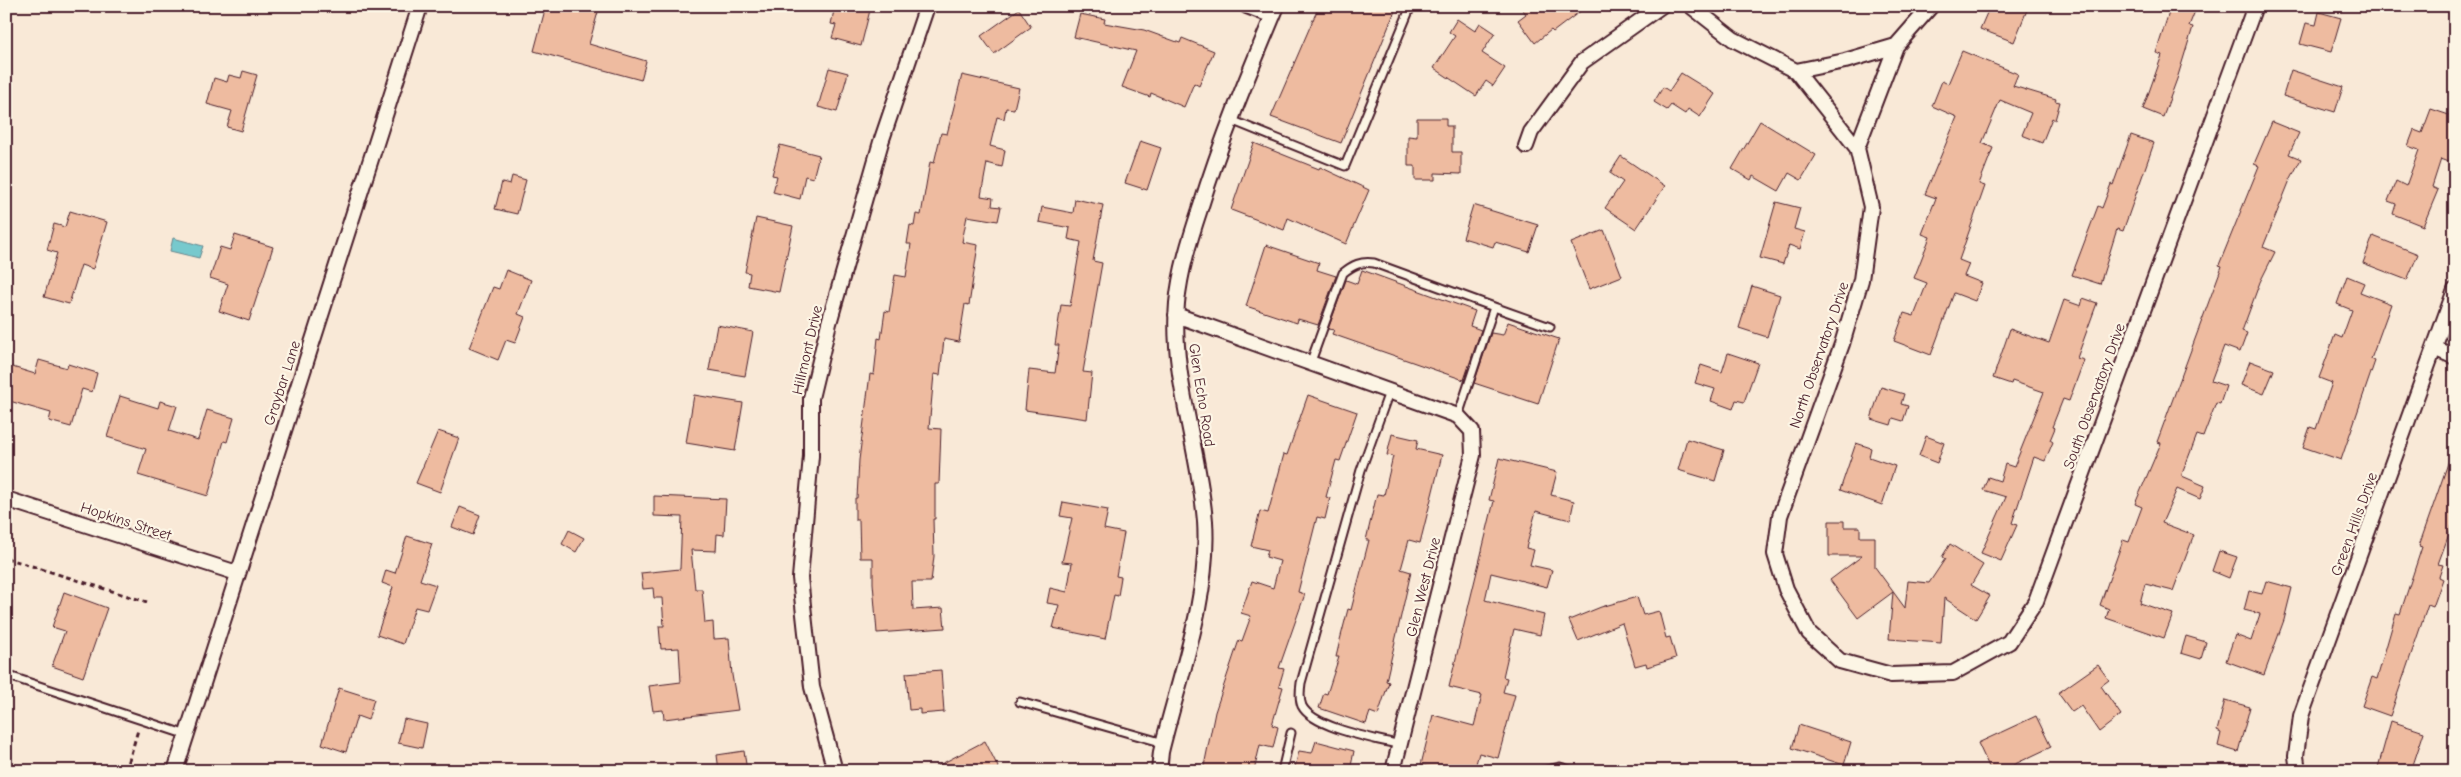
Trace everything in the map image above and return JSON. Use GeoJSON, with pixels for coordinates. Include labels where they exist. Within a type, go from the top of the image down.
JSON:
{"type":"FeatureCollection","features":[{"type":"Feature","properties":{"kind":"street","name":"Graybar Lane"},"geometry":{"type":"LineString","coordinates":[[175,771],[420,6]]}},
{"type":"Feature","properties":{"kind":"street","name":"Hillmont Drive"},"geometry":{"type":"LineString","coordinates":[[835,771],[812,687],[800,578],[811,456],[811,398],[829,323],[881,142],[927,6]]}},
{"type":"Feature","properties":{"kind":"street"},"geometry":{"type":"LineString","coordinates":[[1247,6],[1275,11]]}},
{"type":"Feature","properties":{"kind":"street"},"geometry":{"type":"LineString","coordinates":[[1526,146],[1531,132],[1582,62],[1662,6]]}},
{"type":"Feature","properties":{"kind":"street","name":"North Observatory Drive"},"geometry":{"type":"LineString","coordinates":[[1691,6],[1733,39],[1796,71],[1857,148],[1871,207],[1861,280],[1842,344],[1780,516],[1775,554],[1786,589],[1809,633],[1840,661],[1859,664]]}},
{"type":"Feature","properties":{"kind":"street"},"geometry":{"type":"LineString","coordinates":[[1857,148],[1896,46],[1930,6]]}},
{"type":"Feature","properties":{"kind":"street","name":"South Observatory Drive"},"geometry":{"type":"LineString","coordinates":[[1859,664],[1891,675],[1953,673],[2009,642],[2036,601],[2255,6]]}},
{"type":"Feature","properties":{"kind":"street","name":"Glen Echo Road"},"geometry":{"type":"LineString","coordinates":[[1159,771],[1164,742],[1199,603],[1205,551],[1202,493],[1177,356],[1176,315],[1188,248],[1216,158],[1275,11]]}},
{"type":"Feature","properties":{"kind":"street"},"geometry":{"type":"LineString","coordinates":[[1796,71],[1845,61],[1896,46]]}},
{"type":"Feature","properties":{"kind":"street","name":"Green Hills Drive"},"geometry":{"type":"LineString","coordinates":[[2298,771],[2296,756],[2301,716],[2455,290]]}},
{"type":"Feature","properties":{"kind":"street"},"geometry":{"type":"LineString","coordinates":[[1176,315],[1458,416]]}},
{"type":"Feature","properties":{"kind":"street"},"geometry":{"type":"LineString","coordinates":[[2434,348],[2455,357]]}},
{"type":"Feature","properties":{"kind":"street","name":"Glen West Drive"},"geometry":{"type":"LineString","coordinates":[[1393,771],[1473,455],[1472,432],[1458,416]]}},
{"type":"Feature","properties":{"kind":"street","name":"Hopkins Street"},"geometry":{"type":"LineString","coordinates":[[6,499],[237,573]]}},
{"type":"Feature","properties":{"kind":"lane"},"geometry":{"type":"LineString","coordinates":[[1231,120],[1345,166],[1411,6]]}},
{"type":"Feature","properties":{"kind":"lane"},"geometry":{"type":"LineString","coordinates":[[1310,364],[1343,273],[1352,266],[1365,261],[1550,327]]}},
{"type":"Feature","properties":{"kind":"lane"},"geometry":{"type":"LineString","coordinates":[[1458,416],[1494,307]]}},
{"type":"Feature","properties":{"kind":"lane"},"geometry":{"type":"LineString","coordinates":[[1389,392],[1361,470],[1333,562],[1301,683],[1300,698],[1303,707],[1316,720],[1400,745]]}},
{"type":"Feature","properties":{"kind":"lane"},"geometry":{"type":"LineString","coordinates":[[6,675],[186,735]]}},
{"type":"Feature","properties":{"kind":"lane"},"geometry":{"type":"LineString","coordinates":[[1020,702],[1164,742]]}},
{"type":"Feature","properties":{"kind":"lane"},"geometry":{"type":"LineString","coordinates":[[1282,771],[1291,733]]}},
{"type":"Feature","properties":{"kind":"lane"},"geometry":{"type":"LineString","coordinates":[[1542,771],[1560,767],[1573,771]]}},
{"type":"Feature","properties":{"kind":"path"},"geometry":{"type":"LineString","coordinates":[[6,558],[147,602]]}},
{"type":"Feature","properties":{"kind":"path"},"geometry":{"type":"LineString","coordinates":[[126,771],[139,727]]}},
{"type":"Feature","properties":{"kind":"water"},"geometry":{"type":"Polygon","coordinates":[[[173,238],[203,246],[199,258],[170,251],[173,238]]]}},
{"type":"Feature","properties":{"kind":"building"},"geometry":{"type":"Polygon","coordinates":[[[546,6],[576,6],[598,12],[589,44],[646,61],[641,80],[534,51],[546,6]]]}},
{"type":"Feature","properties":{"kind":"building"},"geometry":{"type":"Polygon","coordinates":[[[835,6],[871,6],[861,46],[832,38],[836,25],[831,24],[835,6]]]}},
{"type":"Feature","properties":{"kind":"building"},"geometry":{"type":"Polygon","coordinates":[[[1319,6],[1397,6],[1341,143],[1271,117],[1319,6]]]}},
{"type":"Feature","properties":{"kind":"building"},"geometry":{"type":"Polygon","coordinates":[[[1520,6],[1587,6],[1535,43],[1518,20],[1526,14],[1520,6]]]}},
{"type":"Feature","properties":{"kind":"building"},"geometry":{"type":"Polygon","coordinates":[[[1990,6],[2018,6],[2027,10],[2014,42],[1980,29],[1990,6]]]}},
{"type":"Feature","properties":{"kind":"building"},"geometry":{"type":"Polygon","coordinates":[[[2171,6],[2197,6],[2189,26],[2193,27],[2163,117],[2143,109],[2162,55],[2156,53],[2171,6]]]}},
{"type":"Feature","properties":{"kind":"building"},"geometry":{"type":"Polygon","coordinates":[[[1019,9],[1031,27],[994,54],[981,36],[1019,9]]]}},
{"type":"Feature","properties":{"kind":"building"},"geometry":{"type":"Polygon","coordinates":[[[2319,12],[2341,18],[2331,52],[2300,44],[2306,23],[2316,25],[2319,12]]]}},
{"type":"Feature","properties":{"kind":"building"},"geometry":{"type":"Polygon","coordinates":[[[1080,14],[1105,19],[1104,23],[1144,30],[1180,43],[1182,38],[1214,51],[1199,86],[1194,83],[1184,107],[1151,93],[1150,97],[1122,87],[1136,51],[1074,37],[1080,14]]]}},
{"type":"Feature","properties":{"kind":"building"},"geometry":{"type":"Polygon","coordinates":[[[1457,19],[1475,31],[1480,23],[1495,33],[1482,53],[1505,68],[1493,86],[1486,81],[1476,96],[1434,68],[1455,36],[1449,32],[1457,19]]]}},
{"type":"Feature","properties":{"kind":"building"},"geometry":{"type":"Polygon","coordinates":[[[1962,51],[2018,74],[2013,86],[2056,99],[2055,101],[2060,102],[2055,120],[2052,118],[2042,143],[2022,135],[2031,113],[2000,100],[1982,143],[1993,148],[1979,184],[1985,186],[1959,260],[1969,264],[1964,276],[1982,283],[1975,301],[1954,293],[1931,355],[1894,341],[1904,313],[1914,316],[1927,283],[1914,278],[1930,237],[1922,234],[1936,198],[1925,194],[1957,117],[1932,106],[1942,81],[1948,84],[1962,51]]]}},
{"type":"Feature","properties":{"kind":"building"},"geometry":{"type":"Polygon","coordinates":[[[829,68],[848,73],[837,112],[818,107],[829,68]]]}},
{"type":"Feature","properties":{"kind":"building"},"geometry":{"type":"Polygon","coordinates":[[[2291,70],[2343,87],[2335,112],[2283,96],[2291,70]]]}},
{"type":"Feature","properties":{"kind":"building"},"geometry":{"type":"Polygon","coordinates":[[[243,71],[257,75],[241,131],[227,127],[232,111],[207,104],[214,78],[227,82],[229,75],[241,78],[243,71]]]}},
{"type":"Feature","properties":{"kind":"building"},"geometry":{"type":"Polygon","coordinates":[[[1681,73],[1715,94],[1700,117],[1688,109],[1685,114],[1671,105],[1667,110],[1654,102],[1663,87],[1669,91],[1681,73]]]}},
{"type":"Feature","properties":{"kind":"building"},"geometry":{"type":"Polygon","coordinates":[[[962,75],[1019,88],[1014,109],[1006,108],[1004,119],[997,117],[990,146],[1005,150],[1002,167],[987,163],[981,196],[993,198],[992,206],[1001,207],[998,221],[967,216],[962,242],[978,245],[969,305],[965,304],[959,342],[944,339],[940,375],[934,374],[929,428],[941,429],[939,484],[935,484],[935,519],[933,519],[934,556],[931,582],[912,582],[913,610],[943,608],[945,628],[877,633],[873,558],[860,558],[859,520],[855,520],[855,498],[857,498],[859,460],[870,374],[874,375],[878,338],[881,339],[885,311],[889,312],[895,275],[906,277],[911,244],[907,244],[910,225],[914,226],[916,214],[921,215],[930,162],[934,163],[941,133],[947,134],[962,75]]]}},
{"type":"Feature","properties":{"kind":"building"},"geometry":{"type":"Polygon","coordinates":[[[2431,109],[2455,117],[2455,137],[2451,148],[2454,149],[2449,162],[2441,159],[2432,187],[2438,190],[2423,226],[2393,214],[2396,204],[2388,201],[2396,181],[2406,186],[2419,150],[2408,146],[2414,130],[2422,133],[2431,109]]]}},
{"type":"Feature","properties":{"kind":"building"},"geometry":{"type":"Polygon","coordinates":[[[1417,118],[1446,118],[1446,126],[1452,126],[1452,152],[1461,152],[1461,174],[1435,173],[1435,180],[1415,180],[1415,166],[1408,166],[1408,136],[1417,137],[1417,118]]]}},
{"type":"Feature","properties":{"kind":"building"},"geometry":{"type":"Polygon","coordinates":[[[1760,121],[1816,155],[1801,180],[1789,173],[1779,191],[1753,176],[1751,180],[1732,169],[1760,121]]]}},
{"type":"Feature","properties":{"kind":"building"},"geometry":{"type":"Polygon","coordinates":[[[2272,122],[2299,133],[2289,154],[2301,159],[2290,180],[2263,247],[2275,252],[2260,282],[2242,331],[2247,333],[2240,352],[2224,346],[2211,381],[2226,386],[2220,404],[2216,403],[2203,437],[2197,435],[2182,474],[2182,476],[2205,486],[2200,499],[2177,489],[2162,523],[2194,535],[2173,591],[2145,584],[2140,603],[2173,614],[2164,638],[2106,618],[2109,609],[2100,605],[2123,540],[2129,542],[2142,507],[2135,504],[2161,443],[2157,442],[2222,266],[2219,265],[2259,166],[2254,164],[2272,122]]]}},
{"type":"Feature","properties":{"kind":"building"},"geometry":{"type":"Polygon","coordinates":[[[2131,135],[2154,143],[2123,231],[2117,229],[2100,284],[2072,275],[2098,206],[2102,208],[2111,184],[2113,185],[2131,135]]]}},
{"type":"Feature","properties":{"kind":"building"},"geometry":{"type":"Polygon","coordinates":[[[1140,141],[1161,148],[1147,190],[1125,183],[1140,141]]]}},
{"type":"Feature","properties":{"kind":"building"},"geometry":{"type":"Polygon","coordinates":[[[1254,143],[1319,169],[1320,167],[1369,190],[1346,244],[1288,218],[1284,230],[1231,210],[1254,143]]]}},
{"type":"Feature","properties":{"kind":"building"},"geometry":{"type":"Polygon","coordinates":[[[780,145],[819,155],[813,178],[805,176],[800,199],[773,192],[777,176],[772,175],[780,145]]]}},
{"type":"Feature","properties":{"kind":"building"},"geometry":{"type":"Polygon","coordinates":[[[1621,156],[1665,186],[1636,229],[1605,208],[1623,182],[1610,173],[1621,156]]]}},
{"type":"Feature","properties":{"kind":"building"},"geometry":{"type":"Polygon","coordinates":[[[512,176],[526,180],[517,214],[495,209],[502,182],[510,184],[512,176]]]}},
{"type":"Feature","properties":{"kind":"building"},"geometry":{"type":"Polygon","coordinates":[[[1075,199],[1103,205],[1093,261],[1102,263],[1083,372],[1092,373],[1087,419],[1025,410],[1029,370],[1055,373],[1059,345],[1055,345],[1061,305],[1070,306],[1081,242],[1068,239],[1070,228],[1039,222],[1042,207],[1073,213],[1075,199]]]}},
{"type":"Feature","properties":{"kind":"building"},"geometry":{"type":"Polygon","coordinates":[[[1776,202],[1800,208],[1794,229],[1805,232],[1800,249],[1789,245],[1783,264],[1760,258],[1776,202]]]}},
{"type":"Feature","properties":{"kind":"building"},"geometry":{"type":"Polygon","coordinates":[[[1473,205],[1538,225],[1529,252],[1495,242],[1493,247],[1463,238],[1473,205]]]}},
{"type":"Feature","properties":{"kind":"building"},"geometry":{"type":"Polygon","coordinates":[[[70,211],[107,222],[93,269],[81,265],[69,304],[44,297],[57,253],[47,250],[54,224],[65,227],[70,211]]]}},
{"type":"Feature","properties":{"kind":"building"},"geometry":{"type":"Polygon","coordinates":[[[756,218],[793,226],[779,292],[748,286],[750,273],[745,272],[756,218]]]}},
{"type":"Feature","properties":{"kind":"building"},"geometry":{"type":"Polygon","coordinates":[[[1604,230],[1622,276],[1589,289],[1571,243],[1604,230]]]}},
{"type":"Feature","properties":{"kind":"building"},"geometry":{"type":"Polygon","coordinates":[[[235,235],[273,247],[249,321],[219,311],[228,284],[210,278],[220,247],[230,250],[235,235]]]}},
{"type":"Feature","properties":{"kind":"building"},"geometry":{"type":"Polygon","coordinates":[[[2373,236],[2418,254],[2407,280],[2363,263],[2373,236]]]}},
{"type":"Feature","properties":{"kind":"building"},"geometry":{"type":"Polygon","coordinates":[[[1266,245],[1319,263],[1317,270],[1336,276],[1318,325],[1298,319],[1297,323],[1246,306],[1266,245]]]}},
{"type":"Feature","properties":{"kind":"building"},"geometry":{"type":"Polygon","coordinates":[[[506,270],[531,280],[518,314],[525,317],[515,343],[506,340],[498,360],[469,348],[493,287],[499,289],[506,270]]]}},
{"type":"Feature","properties":{"kind":"building"},"geometry":{"type":"Polygon","coordinates":[[[1362,270],[1475,311],[1470,326],[1481,330],[1464,380],[1332,334],[1334,330],[1328,329],[1346,280],[1357,284],[1362,270]]]}},
{"type":"Feature","properties":{"kind":"building"},"geometry":{"type":"Polygon","coordinates":[[[2347,276],[2364,283],[2360,292],[2391,304],[2371,359],[2375,361],[2341,460],[2303,447],[2310,427],[2316,429],[2332,383],[2319,378],[2335,335],[2342,338],[2352,310],[2337,304],[2347,276]]]}},
{"type":"Feature","properties":{"kind":"building"},"geometry":{"type":"Polygon","coordinates":[[[1752,286],[1780,295],[1767,337],[1739,328],[1752,286]]]}},
{"type":"Feature","properties":{"kind":"building"},"geometry":{"type":"Polygon","coordinates":[[[2083,298],[2097,303],[2077,358],[2084,360],[2069,401],[2063,399],[2052,427],[2055,428],[2050,440],[2053,442],[2045,461],[2034,457],[2012,523],[2017,525],[2001,561],[1981,553],[2006,497],[1983,490],[1988,477],[2000,481],[2005,464],[2014,467],[2044,392],[2012,381],[2011,384],[1993,378],[2010,329],[2049,343],[2064,300],[2081,306],[2083,298]]]}},
{"type":"Feature","properties":{"kind":"building"},"geometry":{"type":"Polygon","coordinates":[[[1508,322],[1559,339],[1538,404],[1474,383],[1491,333],[1503,335],[1508,322]]]}},
{"type":"Feature","properties":{"kind":"building"},"geometry":{"type":"Polygon","coordinates":[[[717,325],[753,332],[745,376],[709,370],[717,325]]]}},
{"type":"Feature","properties":{"kind":"building"},"geometry":{"type":"Polygon","coordinates":[[[1728,353],[1758,363],[1744,402],[1736,400],[1733,409],[1711,401],[1715,389],[1695,383],[1701,365],[1722,372],[1728,353]]]}},
{"type":"Feature","properties":{"kind":"building"},"geometry":{"type":"Polygon","coordinates":[[[39,360],[67,368],[68,364],[97,373],[92,392],[82,389],[71,427],[49,421],[51,413],[6,400],[6,365],[35,374],[39,360]]]}},
{"type":"Feature","properties":{"kind":"building"},"geometry":{"type":"Polygon","coordinates":[[[2250,361],[2274,370],[2264,394],[2241,385],[2250,361]]]}},
{"type":"Feature","properties":{"kind":"building"},"geometry":{"type":"Polygon","coordinates":[[[1881,387],[1904,394],[1901,404],[1908,406],[1903,421],[1893,418],[1891,425],[1871,419],[1881,387]]]}},
{"type":"Feature","properties":{"kind":"building"},"geometry":{"type":"Polygon","coordinates":[[[694,395],[743,403],[735,451],[686,443],[694,395]]]}},
{"type":"Feature","properties":{"kind":"building"},"geometry":{"type":"Polygon","coordinates":[[[1308,395],[1357,412],[1340,461],[1336,460],[1326,497],[1330,498],[1325,519],[1317,517],[1298,592],[1305,594],[1279,668],[1284,669],[1279,686],[1283,687],[1272,725],[1278,727],[1273,748],[1260,745],[1254,771],[1203,771],[1215,712],[1239,640],[1242,641],[1251,616],[1241,613],[1252,581],[1273,588],[1280,561],[1266,557],[1268,550],[1251,546],[1260,511],[1268,513],[1284,454],[1287,455],[1308,395]]]}},
{"type":"Feature","properties":{"kind":"building"},"geometry":{"type":"Polygon","coordinates":[[[120,396],[158,408],[160,401],[177,406],[169,431],[198,440],[207,410],[234,418],[227,442],[224,441],[208,496],[138,475],[146,449],[107,437],[120,396]]]}},
{"type":"Feature","properties":{"kind":"building"},"geometry":{"type":"Polygon","coordinates":[[[438,431],[459,438],[440,492],[416,483],[438,431]]]}},
{"type":"Feature","properties":{"kind":"building"},"geometry":{"type":"Polygon","coordinates":[[[1392,434],[1418,440],[1416,449],[1442,455],[1420,543],[1409,540],[1401,569],[1411,572],[1386,681],[1389,682],[1378,715],[1370,712],[1366,724],[1319,708],[1324,693],[1327,694],[1339,657],[1336,657],[1348,609],[1351,610],[1369,540],[1366,540],[1377,494],[1384,495],[1393,456],[1387,455],[1392,434]]]}},
{"type":"Feature","properties":{"kind":"building"},"geometry":{"type":"Polygon","coordinates":[[[1926,436],[1944,443],[1937,463],[1919,456],[1926,436]]]}},
{"type":"Feature","properties":{"kind":"building"},"geometry":{"type":"Polygon","coordinates":[[[1687,439],[1724,450],[1715,481],[1678,470],[1687,439]]]}},
{"type":"Feature","properties":{"kind":"building"},"geometry":{"type":"Polygon","coordinates":[[[1856,443],[1871,448],[1869,457],[1895,466],[1882,505],[1840,490],[1856,443]]]}},
{"type":"Feature","properties":{"kind":"building"},"geometry":{"type":"Polygon","coordinates":[[[2452,452],[2455,452],[2455,518],[2438,564],[2443,565],[2439,577],[2443,579],[2433,607],[2428,605],[2390,716],[2362,706],[2372,677],[2377,679],[2396,613],[2400,614],[2422,547],[2419,546],[2452,452]]]}},
{"type":"Feature","properties":{"kind":"building"},"geometry":{"type":"Polygon","coordinates":[[[1499,458],[1557,472],[1551,495],[1574,501],[1570,520],[1536,511],[1526,548],[1534,550],[1530,565],[1552,570],[1547,587],[1491,573],[1485,600],[1544,615],[1540,635],[1514,629],[1503,677],[1507,678],[1503,692],[1515,695],[1498,758],[1479,753],[1474,771],[1444,771],[1421,765],[1433,715],[1474,726],[1482,695],[1449,687],[1494,501],[1489,500],[1499,458]]]}},
{"type":"Feature","properties":{"kind":"building"},"geometry":{"type":"Polygon","coordinates":[[[654,496],[726,499],[724,535],[717,534],[716,551],[691,550],[695,589],[702,589],[705,623],[713,622],[714,639],[729,638],[732,675],[738,710],[664,719],[663,710],[653,711],[649,686],[681,682],[679,648],[661,649],[659,626],[664,626],[662,598],[654,598],[653,588],[643,589],[641,573],[680,569],[682,517],[654,516],[654,496]]]}},
{"type":"Feature","properties":{"kind":"building"},"geometry":{"type":"Polygon","coordinates":[[[1063,502],[1108,510],[1104,529],[1124,533],[1116,576],[1121,577],[1118,596],[1114,595],[1105,639],[1053,628],[1059,605],[1047,603],[1050,588],[1067,592],[1072,563],[1062,562],[1072,518],[1060,516],[1063,502]]]}},
{"type":"Feature","properties":{"kind":"building"},"geometry":{"type":"Polygon","coordinates":[[[460,507],[480,515],[473,535],[452,527],[460,507]]]}},
{"type":"Feature","properties":{"kind":"building"},"geometry":{"type":"Polygon","coordinates":[[[1829,521],[1844,521],[1844,527],[1860,527],[1860,537],[1875,537],[1875,567],[1905,608],[1908,581],[1929,583],[1945,559],[1942,557],[1950,544],[1983,565],[1971,585],[1990,596],[1976,619],[1944,598],[1941,643],[1889,639],[1893,592],[1858,618],[1830,580],[1862,556],[1829,556],[1829,521]]]}},
{"type":"Feature","properties":{"kind":"building"},"geometry":{"type":"Polygon","coordinates":[[[569,530],[584,538],[576,552],[562,544],[569,530]]]}},
{"type":"Feature","properties":{"kind":"building"},"geometry":{"type":"Polygon","coordinates":[[[407,536],[432,544],[420,580],[436,585],[427,610],[415,607],[403,644],[377,635],[393,587],[382,583],[386,570],[395,573],[407,536]]]}},
{"type":"Feature","properties":{"kind":"building"},"geometry":{"type":"Polygon","coordinates":[[[2219,551],[2237,557],[2229,578],[2212,571],[2219,551]]]}},
{"type":"Feature","properties":{"kind":"building"},"geometry":{"type":"Polygon","coordinates":[[[2266,581],[2292,588],[2284,620],[2264,675],[2226,661],[2235,635],[2251,641],[2260,614],[2244,610],[2249,591],[2262,594],[2266,581]]]}},
{"type":"Feature","properties":{"kind":"building"},"geometry":{"type":"Polygon","coordinates":[[[64,592],[107,608],[83,677],[52,666],[65,631],[52,627],[64,592]]]}},
{"type":"Feature","properties":{"kind":"building"},"geometry":{"type":"Polygon","coordinates":[[[1637,597],[1643,615],[1659,611],[1666,638],[1670,637],[1676,658],[1647,667],[1646,663],[1635,666],[1622,623],[1578,641],[1569,620],[1601,607],[1637,597]]]}},
{"type":"Feature","properties":{"kind":"building"},"geometry":{"type":"Polygon","coordinates":[[[2186,636],[2206,642],[2201,659],[2181,653],[2186,636]]]}},
{"type":"Feature","properties":{"kind":"building"},"geometry":{"type":"Polygon","coordinates":[[[2098,665],[2109,680],[2101,686],[2121,715],[2099,732],[2081,706],[2072,712],[2058,693],[2098,665]]]}},
{"type":"Feature","properties":{"kind":"building"},"geometry":{"type":"Polygon","coordinates":[[[941,670],[944,712],[920,714],[920,709],[909,710],[906,673],[941,670]]]}},
{"type":"Feature","properties":{"kind":"building"},"geometry":{"type":"Polygon","coordinates":[[[339,688],[374,699],[368,720],[357,716],[346,752],[322,744],[339,688]]]}},
{"type":"Feature","properties":{"kind":"building"},"geometry":{"type":"Polygon","coordinates":[[[2225,700],[2250,707],[2238,752],[2218,746],[2221,733],[2217,731],[2225,700]]]}},
{"type":"Feature","properties":{"kind":"building"},"geometry":{"type":"Polygon","coordinates":[[[2036,716],[2051,747],[2013,765],[2016,771],[1991,771],[1978,743],[2036,716]]]}},
{"type":"Feature","properties":{"kind":"building"},"geometry":{"type":"Polygon","coordinates":[[[404,719],[427,724],[422,748],[398,743],[404,719]]]}},
{"type":"Feature","properties":{"kind":"building"},"geometry":{"type":"Polygon","coordinates":[[[2391,721],[2424,732],[2411,771],[2377,771],[2391,721]]]}},
{"type":"Feature","properties":{"kind":"building"},"geometry":{"type":"Polygon","coordinates":[[[1799,725],[1851,742],[1844,765],[1792,748],[1799,725]]]}},
{"type":"Feature","properties":{"kind":"building"},"geometry":{"type":"Polygon","coordinates":[[[985,741],[1000,771],[928,771],[985,741]]]}},
{"type":"Feature","properties":{"kind":"building"},"geometry":{"type":"Polygon","coordinates":[[[1316,741],[1354,751],[1350,771],[1294,771],[1299,751],[1312,753],[1316,741]]]}},
{"type":"Feature","properties":{"kind":"building"},"geometry":{"type":"Polygon","coordinates":[[[744,751],[747,771],[719,771],[717,755],[744,751]]]}}]}
